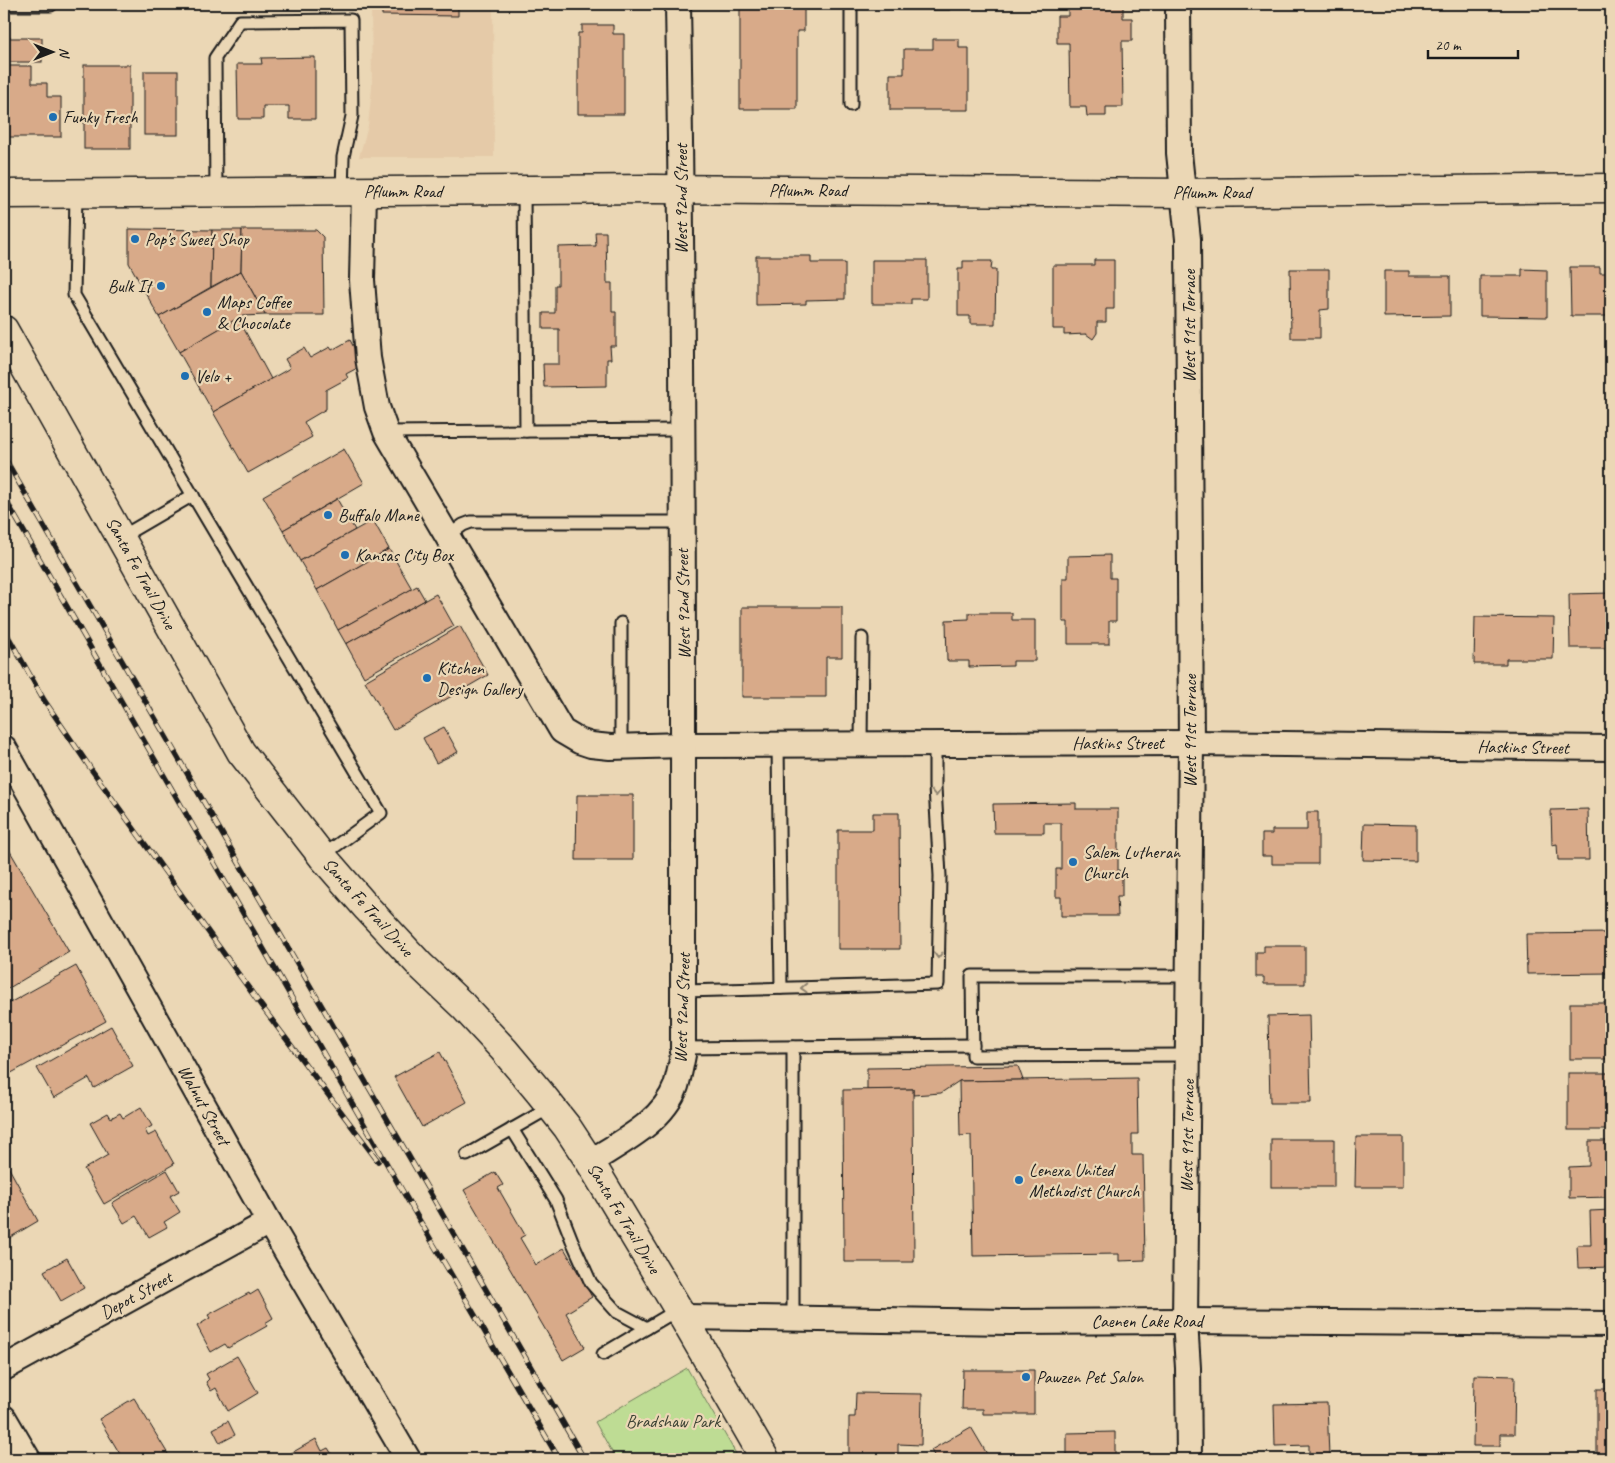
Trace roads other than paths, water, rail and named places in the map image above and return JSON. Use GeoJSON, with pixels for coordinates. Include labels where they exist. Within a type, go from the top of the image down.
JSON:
{"type":"FeatureCollection","features":[{"type":"Feature","properties":{"kind":"main road","name":"Pflumm Road"},"geometry":{"type":"LineString","coordinates":[[4,194],[681,189],[1183,193],[1611,188]]}},
{"type":"Feature","properties":{"kind":"main road","name":"Santa Fe Trail Drive"},"geometry":{"type":"LineString","coordinates":[[4,330],[241,752],[322,856],[367,908],[414,959],[463,1006],[504,1050],[551,1107],[590,1162],[681,1313],[765,1459]]}},
{"type":"Feature","properties":{"kind":"street","name":"West 92nd Street"},"geometry":{"type":"LineString","coordinates":[[590,1162],[638,1132],[661,1111],[676,1087],[684,1056],[681,189],[678,4]]}},
{"type":"Feature","properties":{"kind":"street","name":"West 91st Terrace"},"geometry":{"type":"LineString","coordinates":[[1178,4],[1179,153],[1188,238],[1191,743],[1185,1321],[1188,1368],[1189,1459]]}},
{"type":"Feature","properties":{"kind":"street","name":"Haskins Street"},"geometry":{"type":"LineString","coordinates":[[353,192],[368,358],[377,407],[386,432],[562,731],[580,741],[591,745],[621,746],[1191,743],[1611,748]]}},
{"type":"Feature","properties":{"kind":"street","name":"Walnut Street"},"geometry":{"type":"LineString","coordinates":[[4,748],[269,1222],[408,1459]]}},
{"type":"Feature","properties":{"kind":"street","name":"Depot Street"},"geometry":{"type":"LineString","coordinates":[[4,1368],[269,1222]]}},
{"type":"Feature","properties":{"kind":"street","name":"Caenen Lake Road"},"geometry":{"type":"LineString","coordinates":[[681,1313],[793,1318],[1010,1322],[1185,1321],[1611,1324]]}},
{"type":"Feature","properties":{"kind":"street"},"geometry":{"type":"LineString","coordinates":[[4,1418],[28,1459]]}},
{"type":"Feature","properties":{"kind":"lane"},"geometry":{"type":"LineString","coordinates":[[851,4],[851,106]]}},
{"type":"Feature","properties":{"kind":"lane"},"geometry":{"type":"LineString","coordinates":[[4,5],[51,5]]}},
{"type":"Feature","properties":{"kind":"lane"},"geometry":{"type":"LineString","coordinates":[[216,193],[215,58],[240,21],[351,20],[352,116],[343,157],[353,192]]}},
{"type":"Feature","properties":{"kind":"lane"},"geometry":{"type":"LineString","coordinates":[[524,190],[526,431]]}},
{"type":"Feature","properties":{"kind":"lane"},"geometry":{"type":"LineString","coordinates":[[76,194],[74,295],[381,813],[322,856]]}},
{"type":"Feature","properties":{"kind":"lane"},"geometry":{"type":"LineString","coordinates":[[386,432],[682,430]]}},
{"type":"Feature","properties":{"kind":"lane"},"geometry":{"type":"LineString","coordinates":[[121,537],[193,495]]}},
{"type":"Feature","properties":{"kind":"lane"},"geometry":{"type":"LineString","coordinates":[[447,537],[463,525],[471,522],[682,522]]}},
{"type":"Feature","properties":{"kind":"lane"},"geometry":{"type":"LineString","coordinates":[[621,623],[621,746]]}},
{"type":"Feature","properties":{"kind":"lane"},"geometry":{"type":"LineString","coordinates":[[861,744],[862,638]]}},
{"type":"Feature","properties":{"kind":"lane"},"geometry":{"type":"LineString","coordinates":[[684,991],[938,984],[940,876],[935,788],[935,744]]}},
{"type":"Feature","properties":{"kind":"lane"},"geometry":{"type":"LineString","coordinates":[[778,745],[781,988]]}},
{"type":"Feature","properties":{"kind":"lane"},"geometry":{"type":"LineString","coordinates":[[1188,976],[972,976],[973,1056],[1188,1055]]}},
{"type":"Feature","properties":{"kind":"lane"},"geometry":{"type":"LineString","coordinates":[[684,1048],[973,1045]]}},
{"type":"Feature","properties":{"kind":"lane"},"geometry":{"type":"LineString","coordinates":[[793,1047],[793,1318]]}},
{"type":"Feature","properties":{"kind":"lane"},"geometry":{"type":"LineString","coordinates":[[466,1155],[551,1107]]}},
{"type":"Feature","properties":{"kind":"lane"},"geometry":{"type":"LineString","coordinates":[[512,1129],[556,1200],[573,1243],[592,1282],[617,1312],[647,1328]]}},
{"type":"Feature","properties":{"kind":"lane"},"geometry":{"type":"LineString","coordinates":[[603,1354],[647,1328],[681,1313]]}},
{"type":"Feature","properties":{"kind":"railway"},"geometry":{"type":"LineString","coordinates":[[4,457],[584,1459]]}},
{"type":"Feature","properties":{"kind":"railway"},"geometry":{"type":"LineString","coordinates":[[4,497],[410,1204],[559,1459]]}},
{"type":"Feature","properties":{"kind":"railway"},"geometry":{"type":"LineString","coordinates":[[4,629],[44,700],[91,769],[260,1004],[378,1161]]}},
{"type":"Feature","properties":{"kind":"place","name":"Funky Fresh"},"geometry":{"type":"Point","coordinates":[53,117]}},
{"type":"Feature","properties":{"kind":"place","name":"Pop's Sweet Shop"},"geometry":{"type":"Point","coordinates":[135,239]}},
{"type":"Feature","properties":{"kind":"place","name":"Bulk It"},"geometry":{"type":"Point","coordinates":[161,286]}},
{"type":"Feature","properties":{"kind":"place","name":"Maps Coffee & Chocolate"},"geometry":{"type":"Point","coordinates":[207,312]}},
{"type":"Feature","properties":{"kind":"place","name":"Velo +"},"geometry":{"type":"Point","coordinates":[185,376]}},
{"type":"Feature","properties":{"kind":"place","name":"Buffalo Mane"},"geometry":{"type":"Point","coordinates":[328,515]}},
{"type":"Feature","properties":{"kind":"place","name":"Kansas City Box"},"geometry":{"type":"Point","coordinates":[345,555]}},
{"type":"Feature","properties":{"kind":"place","name":"Kitchen Design Gallery"},"geometry":{"type":"Point","coordinates":[427,678]}},
{"type":"Feature","properties":{"kind":"place","name":"Salem Lutheran Church"},"geometry":{"type":"Point","coordinates":[1073,862]}},
{"type":"Feature","properties":{"kind":"place","name":"Lenexa United Methodist Church"},"geometry":{"type":"Point","coordinates":[1019,1180]}},
{"type":"Feature","properties":{"kind":"place","name":"Pawzen Pet Salon"},"geometry":{"type":"Point","coordinates":[1026,1377]}},
{"type":"Feature","properties":{"kind":"park label","name":"Bradshaw Park"},"geometry":{"type":"Point","coordinates":[673,1421]}}]}
